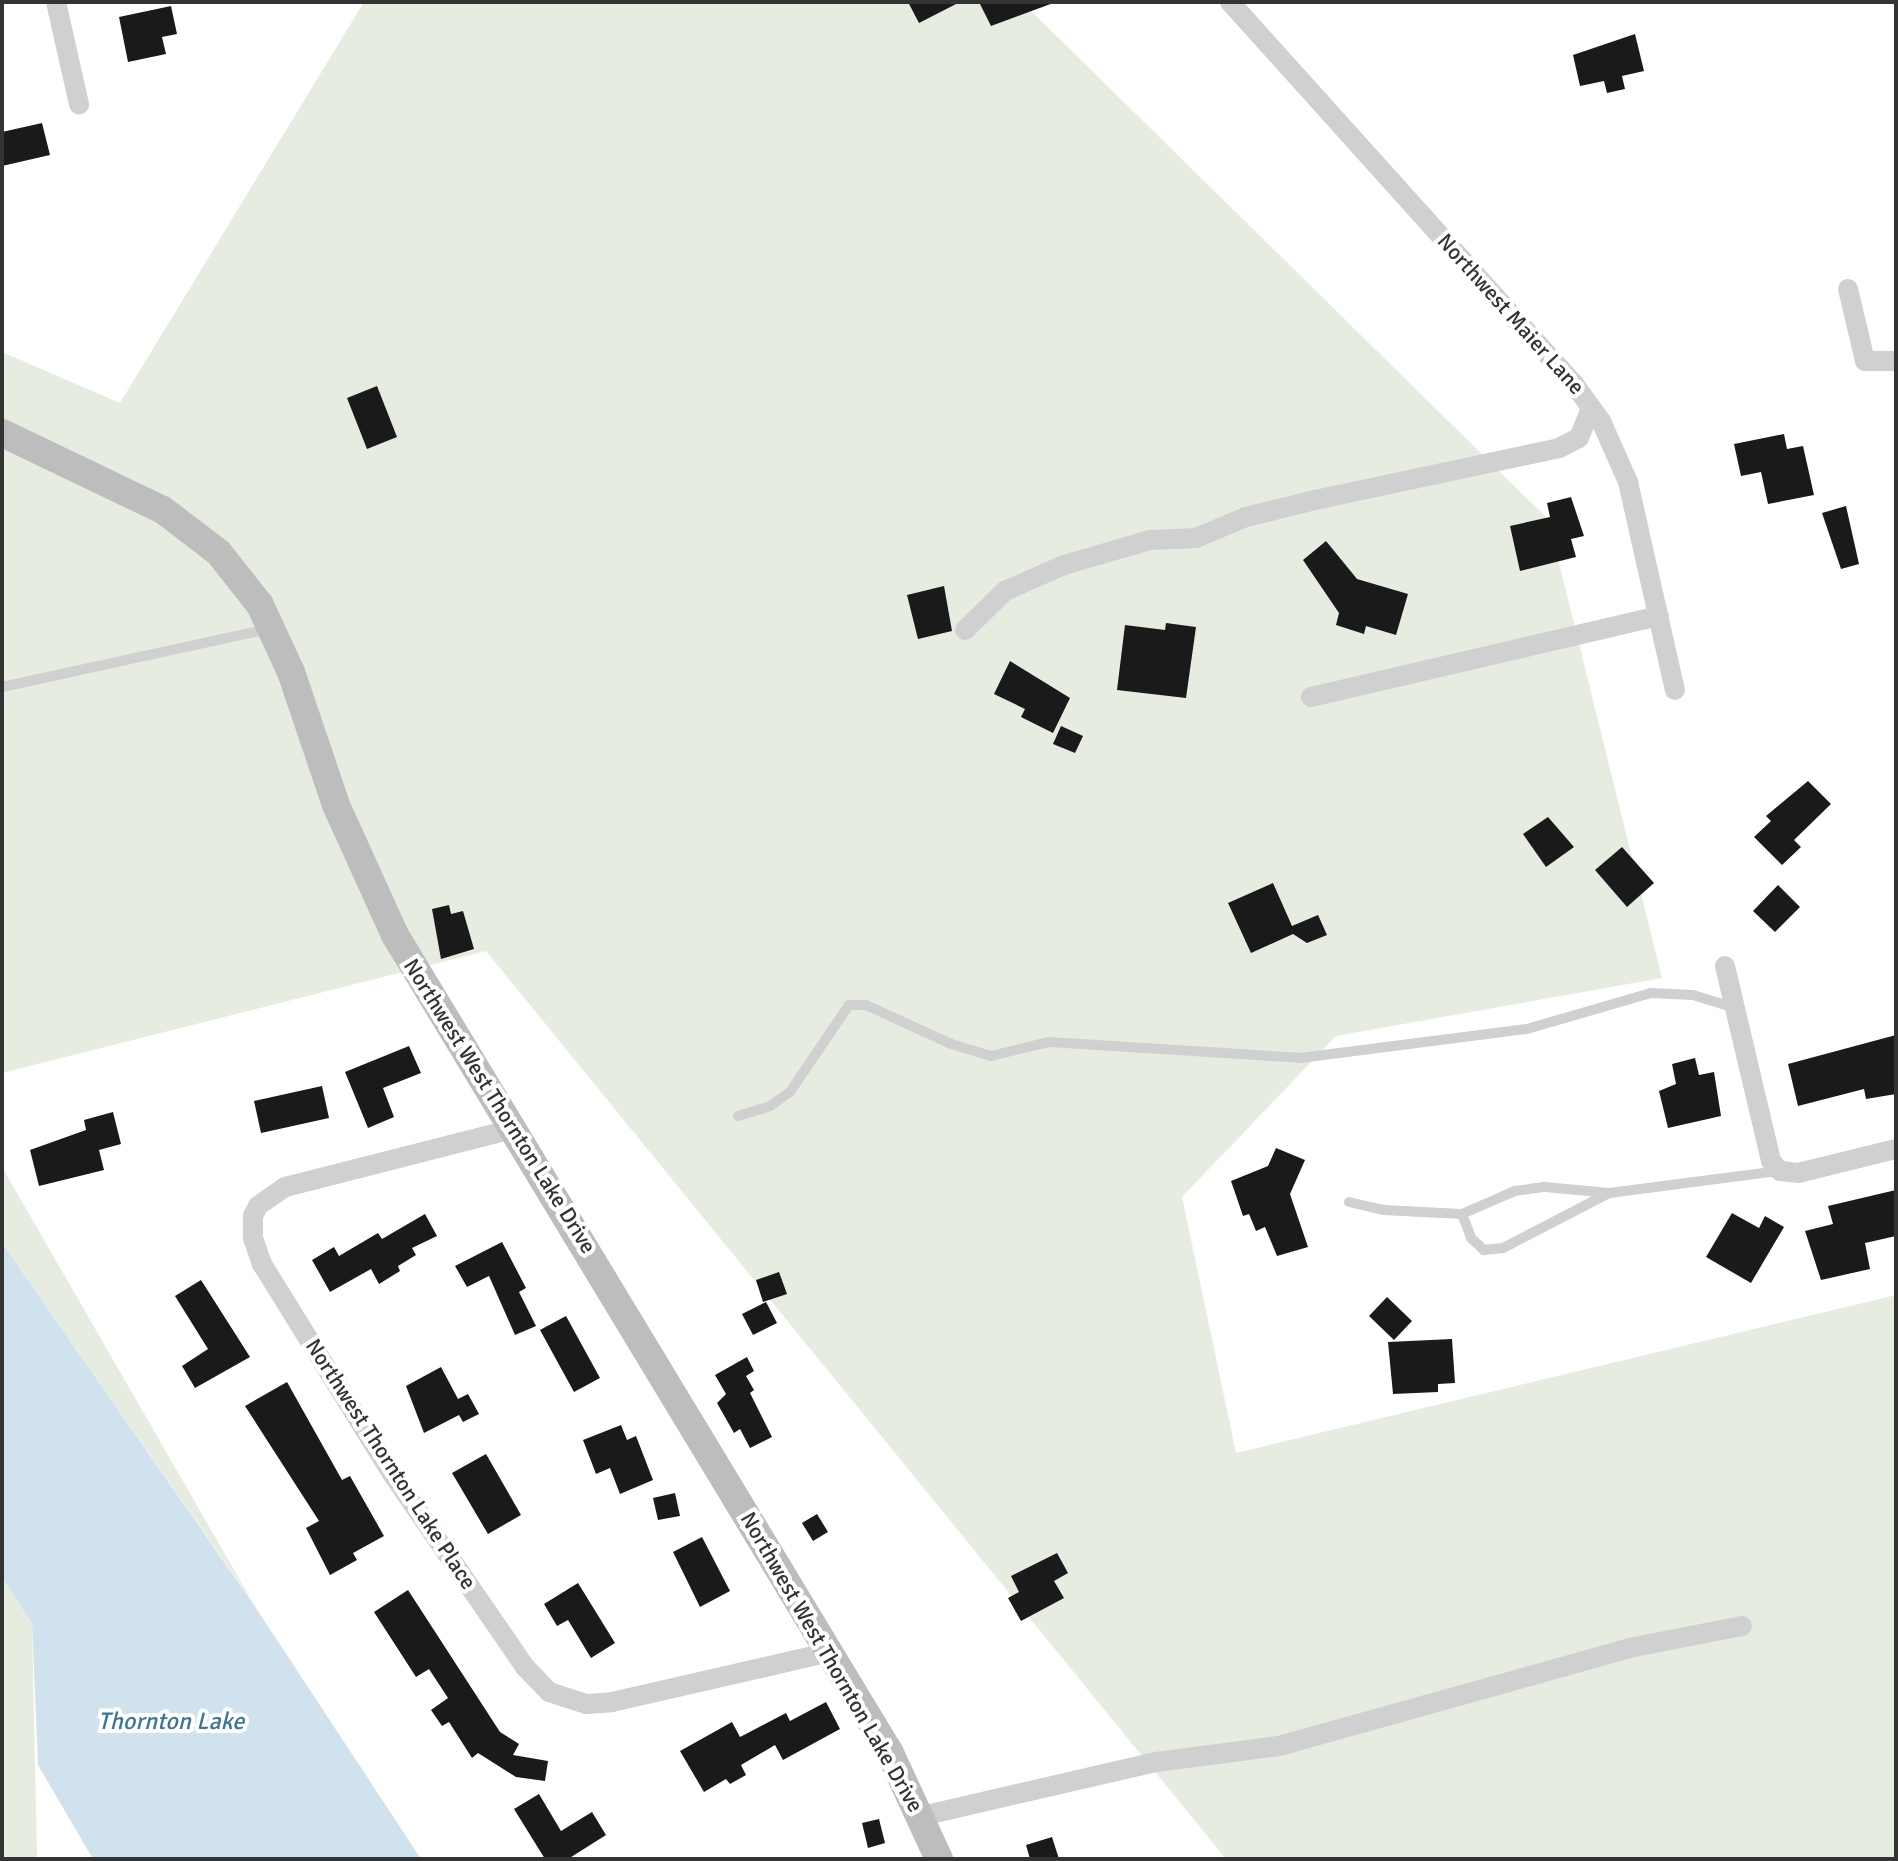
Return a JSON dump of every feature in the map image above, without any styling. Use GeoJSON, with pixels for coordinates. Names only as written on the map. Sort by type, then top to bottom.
{"type":"FeatureCollection","features":[{"type":"Feature","properties":{"kind":"street"},"geometry":{"type":"LineString","coordinates":[[56,2],[79,104]]}},
{"type":"Feature","properties":{"kind":"street","name":"Northwest Maier Lane"},"geometry":{"type":"LineString","coordinates":[[1230,2],[1591,408],[1628,482],[1675,690]]}},
{"type":"Feature","properties":{"kind":"street"},"geometry":{"type":"LineString","coordinates":[[1848,289],[1865,361],[1896,361]]}},
{"type":"Feature","properties":{"kind":"street"},"geometry":{"type":"LineString","coordinates":[[965,630],[1005,591],[1064,565],[1150,540],[1196,538],[1246,517],[1315,500],[1559,448],[1579,438],[1591,408]]}},
{"type":"Feature","properties":{"kind":"street","name":"Northwest West Thornton Lake Drive"},"geometry":{"type":"LineString","coordinates":[[2,433],[175,518],[234,568],[273,627],[367,880],[513,1129],[830,1652],[922,1816],[939,1859]]}},
{"type":"Feature","properties":{"kind":"street"},"geometry":{"type":"LineString","coordinates":[[1311,697],[1659,616]]}},
{"type":"Feature","properties":{"kind":"street"},"geometry":{"type":"LineString","coordinates":[[1725,966],[1771,1161],[1780,1171],[1798,1173],[1896,1149]]}},
{"type":"Feature","properties":{"kind":"street","name":"Northwest Thornton Lake Place"},"geometry":{"type":"LineString","coordinates":[[513,1129],[285,1187],[266,1198],[253,1216],[253,1238],[262,1264],[391,1472],[525,1667],[549,1692],[586,1704],[612,1702],[830,1652]]}},
{"type":"Feature","properties":{"kind":"street"},"geometry":{"type":"LineString","coordinates":[[922,1816],[1156,1762],[1279,1746],[1629,1648],[1742,1626]]}},
{"type":"Feature","properties":{"kind":"lane"},"geometry":{"type":"LineString","coordinates":[[2,687],[273,627]]}},
{"type":"Feature","properties":{"kind":"lane"},"geometry":{"type":"LineString","coordinates":[[738,1116],[770,1106],[790,1092],[849,1005],[866,1005],[951,1044],[991,1056],[1049,1042],[1300,1058],[1542,1027],[1651,993],[1693,995],[1735,1008]]}},
{"type":"Feature","properties":{"kind":"lane"},"geometry":{"type":"LineString","coordinates":[[1349,1202],[1383,1210],[1462,1214],[1515,1191],[1545,1187],[1609,1193],[1780,1171]]}},
{"type":"Feature","properties":{"kind":"lane"},"geometry":{"type":"LineString","coordinates":[[1462,1214],[1471,1238],[1484,1250],[1503,1248],[1609,1193]]}},
{"type":"Feature","properties":{"kind":"shaded area"},"geometry":{"type":"Polygon","coordinates":[[[364,2],[1022,2],[1548,519],[1662,978],[1336,1036],[1182,1197],[1236,1453],[1896,1295],[1896,1859],[1226,1859],[486,951],[2,1073],[2,352],[120,403],[364,2]]]}},
{"type":"Feature","properties":{"kind":"shaded area"},"geometry":{"type":"Polygon","coordinates":[[[2,1167],[252,1601],[2,1243],[2,1167]]]}},
{"type":"Feature","properties":{"kind":"shaded area"},"geometry":{"type":"Polygon","coordinates":[[[2,1577],[32,1624],[37,1859],[2,1859],[2,1577]]]}},
{"type":"Feature","properties":{"kind":"water","name":"Thornton Lake"},"geometry":{"type":"Polygon","coordinates":[[[2,1243],[252,1602],[421,1859],[93,1859],[38,1765],[32,1624],[2,1577],[2,1243]]]}},
{"type":"Feature","properties":{"kind":"building"},"geometry":{"type":"Polygon","coordinates":[[[908,2],[960,2],[919,23],[908,2]]]}},
{"type":"Feature","properties":{"kind":"building"},"geometry":{"type":"Polygon","coordinates":[[[979,2],[1056,2],[991,26],[979,2]]]}},
{"type":"Feature","properties":{"kind":"building"},"geometry":{"type":"Polygon","coordinates":[[[171,6],[177,34],[162,37],[166,54],[128,62],[119,17],[171,6]]]}},
{"type":"Feature","properties":{"kind":"building"},"geometry":{"type":"Polygon","coordinates":[[[1635,34],[1644,71],[1622,76],[1625,89],[1607,93],[1604,81],[1580,86],[1573,55],[1635,34]]]}},
{"type":"Feature","properties":{"kind":"building"},"geometry":{"type":"Polygon","coordinates":[[[42,123],[50,155],[2,166],[2,132],[42,123]]]}},
{"type":"Feature","properties":{"kind":"building"},"geometry":{"type":"Polygon","coordinates":[[[377,386],[397,437],[367,449],[347,398],[377,386]]]}},
{"type":"Feature","properties":{"kind":"building"},"geometry":{"type":"Polygon","coordinates":[[[1784,434],[1787,449],[1803,446],[1814,495],[1768,504],[1761,472],[1741,476],[1734,444],[1784,434]]]}},
{"type":"Feature","properties":{"kind":"building"},"geometry":{"type":"Polygon","coordinates":[[[1571,497],[1584,536],[1571,539],[1576,557],[1520,571],[1510,526],[1550,517],[1547,503],[1571,497]]]}},
{"type":"Feature","properties":{"kind":"building"},"geometry":{"type":"Polygon","coordinates":[[[1846,506],[1859,564],[1841,569],[1822,513],[1846,506]]]}},
{"type":"Feature","properties":{"kind":"building"},"geometry":{"type":"Polygon","coordinates":[[[1326,541],[1357,579],[1408,594],[1396,635],[1366,626],[1364,634],[1336,625],[1339,613],[1303,560],[1326,541]]]}},
{"type":"Feature","properties":{"kind":"building"},"geometry":{"type":"Polygon","coordinates":[[[944,586],[952,631],[918,639],[907,595],[944,586]]]}},
{"type":"Feature","properties":{"kind":"building"},"geometry":{"type":"Polygon","coordinates":[[[1166,623],[1196,627],[1186,698],[1117,690],[1125,625],[1165,630],[1166,623]]]}},
{"type":"Feature","properties":{"kind":"building"},"geometry":{"type":"Polygon","coordinates":[[[1010,661],[1070,698],[1053,733],[1021,717],[1025,709],[994,694],[1010,661]]]}},
{"type":"Feature","properties":{"kind":"building"},"geometry":{"type":"Polygon","coordinates":[[[1061,726],[1083,736],[1075,753],[1053,744],[1061,726]]]}},
{"type":"Feature","properties":{"kind":"building"},"geometry":{"type":"Polygon","coordinates":[[[1808,781],[1831,804],[1794,840],[1801,847],[1782,865],[1754,837],[1771,821],[1766,816],[1808,781]]]}},
{"type":"Feature","properties":{"kind":"building"},"geometry":{"type":"Polygon","coordinates":[[[1548,817],[1574,847],[1546,867],[1523,834],[1548,817]]]}},
{"type":"Feature","properties":{"kind":"building"},"geometry":{"type":"Polygon","coordinates":[[[1622,847],[1654,883],[1627,907],[1595,870],[1622,847]]]}},
{"type":"Feature","properties":{"kind":"building"},"geometry":{"type":"Polygon","coordinates":[[[1273,883],[1292,926],[1318,915],[1327,935],[1307,943],[1293,934],[1251,953],[1228,903],[1273,883]]]}},
{"type":"Feature","properties":{"kind":"building"},"geometry":{"type":"Polygon","coordinates":[[[1778,885],[1800,907],[1775,932],[1753,911],[1778,885]]]}},
{"type":"Feature","properties":{"kind":"building"},"geometry":{"type":"Polygon","coordinates":[[[449,905],[451,914],[463,911],[474,949],[441,959],[432,909],[449,905]]]}},
{"type":"Feature","properties":{"kind":"building"},"geometry":{"type":"Polygon","coordinates":[[[1896,1035],[1896,1094],[1866,1099],[1864,1089],[1798,1106],[1788,1064],[1896,1035]]]}},
{"type":"Feature","properties":{"kind":"building"},"geometry":{"type":"Polygon","coordinates":[[[409,1046],[421,1073],[383,1088],[394,1117],[368,1128],[345,1072],[409,1046]]]}},
{"type":"Feature","properties":{"kind":"building"},"geometry":{"type":"Polygon","coordinates":[[[1695,1058],[1699,1075],[1714,1072],[1721,1116],[1668,1128],[1659,1091],[1676,1084],[1672,1064],[1695,1058]]]}},
{"type":"Feature","properties":{"kind":"building"},"geometry":{"type":"Polygon","coordinates":[[[322,1086],[329,1118],[261,1133],[254,1101],[322,1086]]]}},
{"type":"Feature","properties":{"kind":"building"},"geometry":{"type":"Polygon","coordinates":[[[113,1112],[121,1144],[99,1150],[104,1170],[39,1186],[30,1150],[86,1130],[84,1120],[113,1112]]]}},
{"type":"Feature","properties":{"kind":"building"},"geometry":{"type":"Polygon","coordinates":[[[1276,1148],[1305,1160],[1290,1194],[1308,1247],[1277,1256],[1265,1227],[1256,1231],[1249,1214],[1243,1216],[1231,1181],[1268,1166],[1276,1148]]]}},
{"type":"Feature","properties":{"kind":"building"},"geometry":{"type":"Polygon","coordinates":[[[1896,1190],[1896,1236],[1865,1243],[1870,1269],[1821,1280],[1805,1231],[1833,1224],[1828,1206],[1896,1190]]]}},
{"type":"Feature","properties":{"kind":"building"},"geometry":{"type":"Polygon","coordinates":[[[1732,1213],[1759,1228],[1765,1216],[1784,1227],[1751,1283],[1706,1257],[1732,1213]]]}},
{"type":"Feature","properties":{"kind":"building"},"geometry":{"type":"Polygon","coordinates":[[[425,1214],[437,1236],[412,1248],[416,1255],[398,1266],[400,1271],[379,1284],[371,1269],[330,1292],[312,1260],[334,1247],[339,1256],[378,1233],[382,1239],[425,1214]]]}},
{"type":"Feature","properties":{"kind":"building"},"geometry":{"type":"Polygon","coordinates":[[[502,1242],[526,1288],[519,1292],[536,1326],[515,1335],[489,1276],[467,1287],[455,1266],[502,1242]]]}},
{"type":"Feature","properties":{"kind":"building"},"geometry":{"type":"Polygon","coordinates":[[[779,1272],[787,1294],[763,1302],[756,1280],[779,1272]]]}},
{"type":"Feature","properties":{"kind":"building"},"geometry":{"type":"Polygon","coordinates":[[[201,1280],[250,1357],[195,1388],[182,1366],[208,1349],[175,1296],[201,1280]]]}},
{"type":"Feature","properties":{"kind":"building"},"geometry":{"type":"Polygon","coordinates":[[[1387,1297],[1412,1321],[1394,1340],[1369,1316],[1387,1297]]]}},
{"type":"Feature","properties":{"kind":"building"},"geometry":{"type":"Polygon","coordinates":[[[766,1302],[777,1323],[753,1335],[742,1314],[766,1302]]]}},
{"type":"Feature","properties":{"kind":"building"},"geometry":{"type":"Polygon","coordinates":[[[566,1316],[600,1378],[574,1392],[540,1330],[566,1316]]]}},
{"type":"Feature","properties":{"kind":"building"},"geometry":{"type":"Polygon","coordinates":[[[1452,1339],[1455,1383],[1438,1384],[1438,1392],[1393,1394],[1388,1342],[1452,1339]]]}},
{"type":"Feature","properties":{"kind":"building"},"geometry":{"type":"Polygon","coordinates":[[[747,1357],[754,1371],[746,1376],[754,1390],[750,1393],[772,1437],[750,1448],[740,1429],[734,1433],[717,1403],[726,1394],[715,1375],[747,1357]]]}},
{"type":"Feature","properties":{"kind":"building"},"geometry":{"type":"Polygon","coordinates":[[[441,1367],[458,1399],[468,1394],[479,1414],[463,1422],[459,1415],[424,1433],[406,1386],[441,1367]]]}},
{"type":"Feature","properties":{"kind":"building"},"geometry":{"type":"Polygon","coordinates":[[[287,1382],[342,1480],[350,1476],[384,1536],[353,1553],[357,1560],[330,1575],[306,1528],[319,1521],[245,1406],[287,1382]]]}},
{"type":"Feature","properties":{"kind":"building"},"geometry":{"type":"Polygon","coordinates":[[[621,1425],[627,1440],[636,1436],[653,1480],[620,1494],[610,1468],[596,1474],[583,1440],[621,1425]]]}},
{"type":"Feature","properties":{"kind":"building"},"geometry":{"type":"Polygon","coordinates":[[[486,1454],[521,1515],[488,1534],[452,1473],[486,1454]]]}},
{"type":"Feature","properties":{"kind":"building"},"geometry":{"type":"Polygon","coordinates":[[[675,1493],[680,1516],[658,1520],[653,1498],[675,1493]]]}},
{"type":"Feature","properties":{"kind":"building"},"geometry":{"type":"Polygon","coordinates":[[[817,1514],[828,1532],[813,1541],[802,1523],[817,1514]]]}},
{"type":"Feature","properties":{"kind":"building"},"geometry":{"type":"Polygon","coordinates":[[[702,1537],[730,1591],[700,1607],[673,1552],[702,1537]]]}},
{"type":"Feature","properties":{"kind":"building"},"geometry":{"type":"Polygon","coordinates":[[[1057,1553],[1068,1573],[1054,1581],[1064,1598],[1021,1621],[1008,1598],[1019,1592],[1011,1576],[1057,1553]]]}},
{"type":"Feature","properties":{"kind":"building"},"geometry":{"type":"Polygon","coordinates":[[[578,1583],[615,1643],[591,1658],[568,1620],[557,1626],[544,1604],[578,1583]]]}},
{"type":"Feature","properties":{"kind":"building"},"geometry":{"type":"Polygon","coordinates":[[[408,1590],[500,1732],[519,1744],[513,1755],[548,1761],[545,1781],[516,1777],[478,1753],[472,1758],[449,1722],[442,1726],[431,1710],[448,1698],[429,1669],[416,1677],[374,1612],[408,1590]]]}},
{"type":"Feature","properties":{"kind":"building"},"geometry":{"type":"Polygon","coordinates":[[[826,1702],[840,1729],[783,1760],[775,1745],[741,1765],[746,1775],[730,1784],[726,1779],[704,1792],[680,1751],[732,1722],[740,1737],[786,1713],[790,1721],[826,1702]]]}},
{"type":"Feature","properties":{"kind":"building"},"geometry":{"type":"Polygon","coordinates":[[[539,1794],[561,1831],[592,1812],[606,1835],[568,1859],[545,1859],[514,1809],[539,1794]]]}},
{"type":"Feature","properties":{"kind":"building"},"geometry":{"type":"Polygon","coordinates":[[[879,1819],[885,1843],[868,1848],[862,1823],[879,1819]]]}},
{"type":"Feature","properties":{"kind":"building"},"geometry":{"type":"Polygon","coordinates":[[[1052,1837],[1059,1859],[1030,1859],[1026,1845],[1052,1837]]]}}]}
